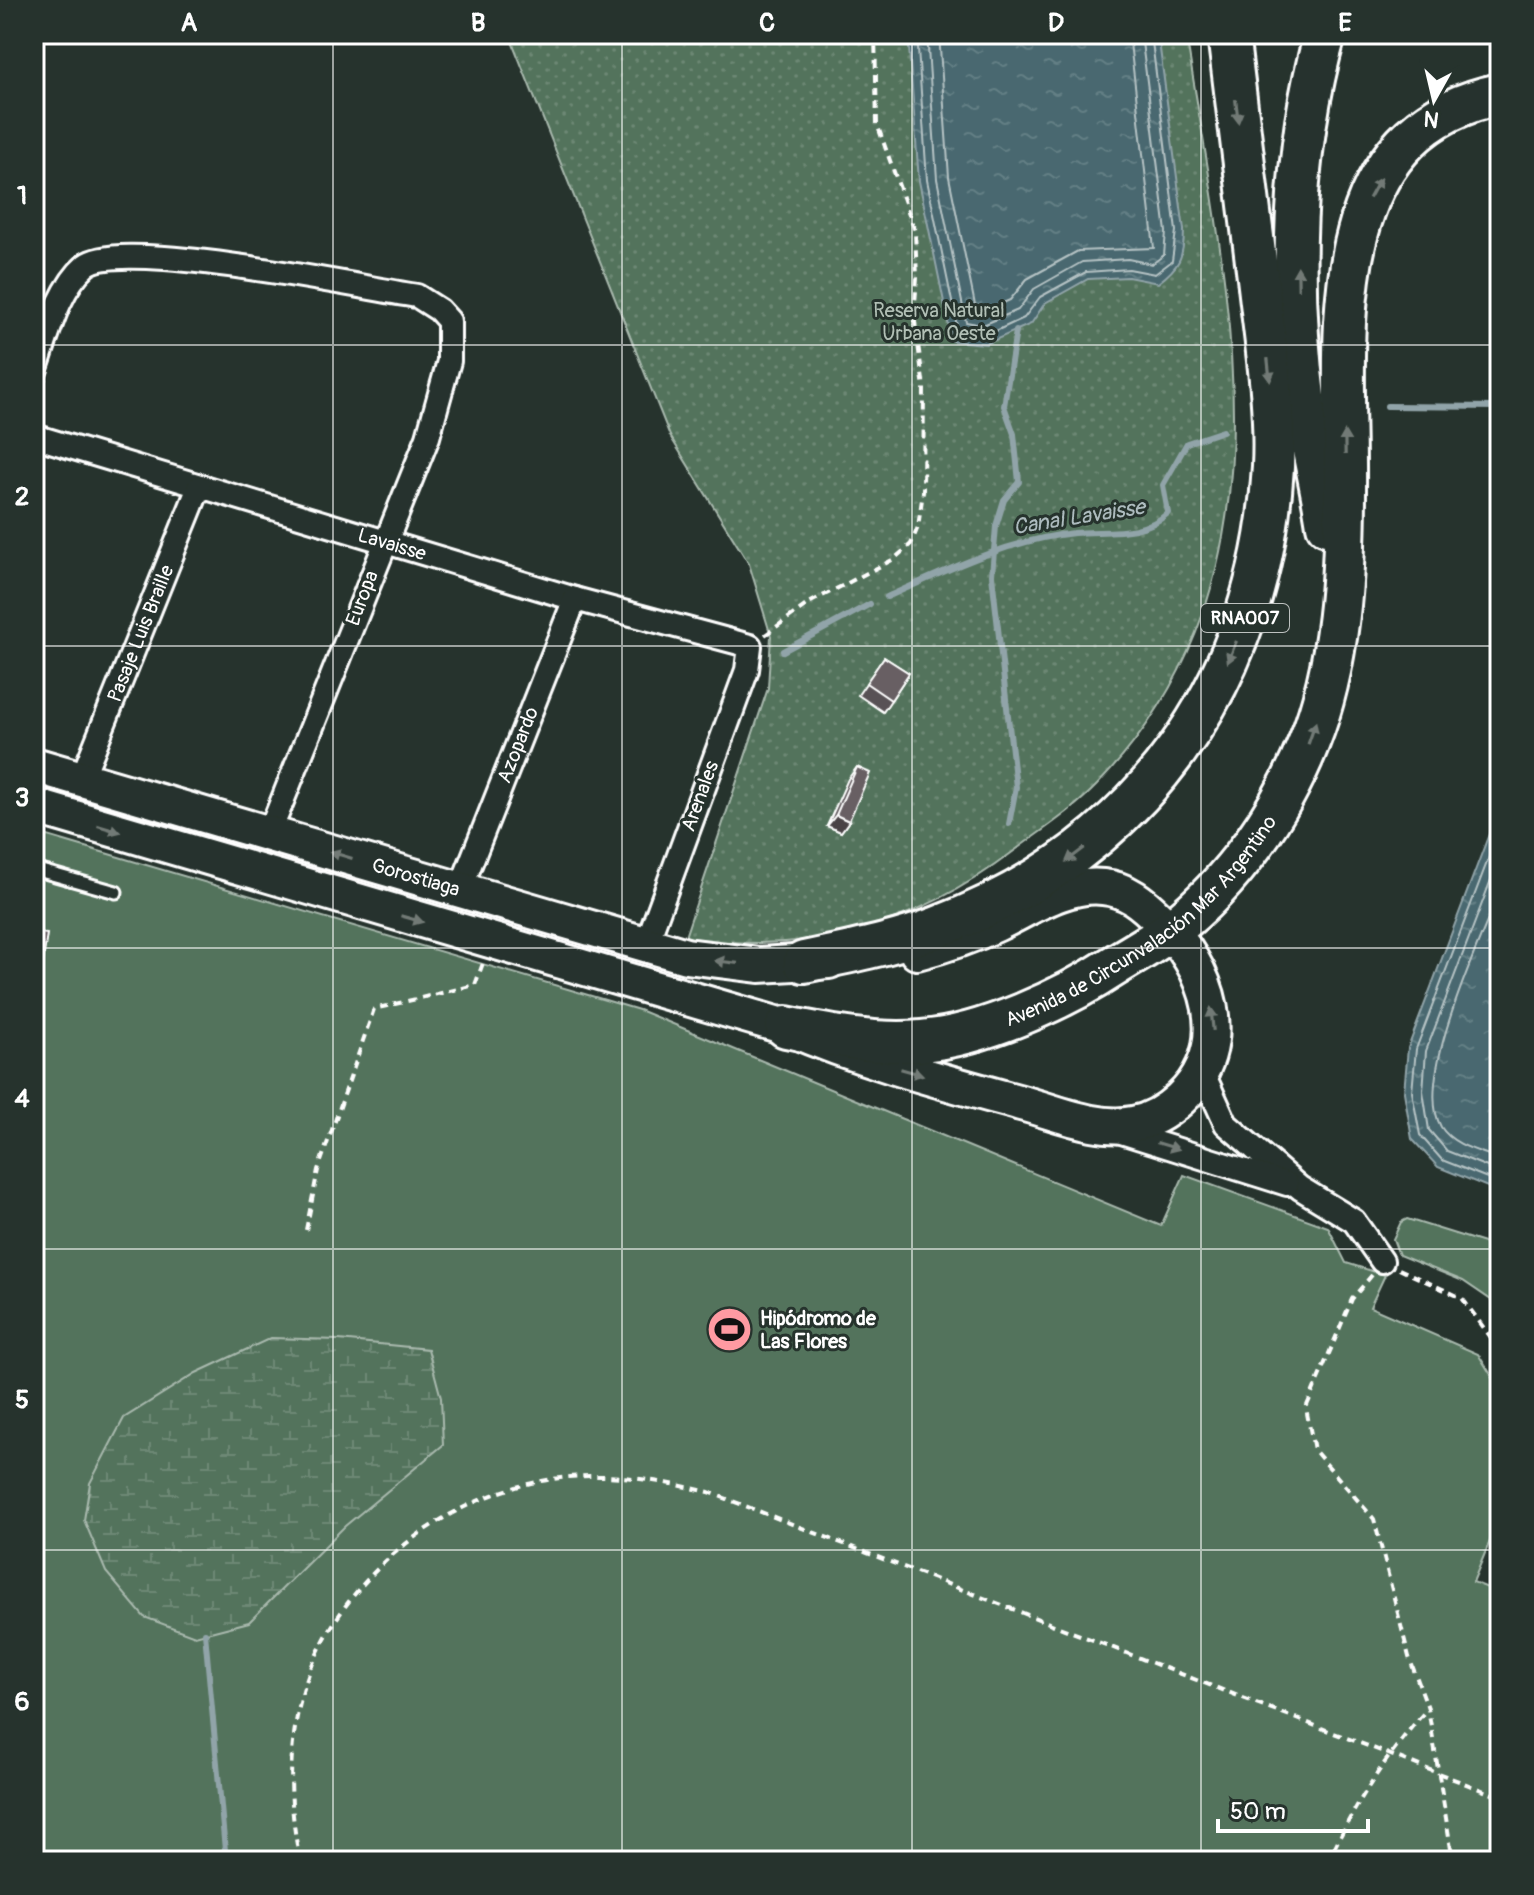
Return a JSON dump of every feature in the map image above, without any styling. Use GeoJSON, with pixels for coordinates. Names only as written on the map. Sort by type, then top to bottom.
{"type":"FeatureCollection","features":[{"type":"Feature","properties":{"kind":"highway","name":"RNA007"},"geometry":{"type":"LineString","coordinates":[[804,962],[870,948],[937,928],[1000,900],[1071,858],[1148,785],[1185,740],[1221,682],[1243,625],[1258,571],[1273,465],[1266,345],[1228,34]]}},
{"type":"Feature","properties":{"kind":"highway"},"geometry":{"type":"LineString","coordinates":[[1325,34],[1300,184],[1298,321],[1305,405],[1338,605]]}},
{"type":"Feature","properties":{"kind":"highway"},"geometry":{"type":"LineString","coordinates":[[1338,605],[1345,490],[1347,291],[1350,252],[1360,216],[1400,149],[1420,130],[1448,113],[1500,94]]}},
{"type":"Feature","properties":{"kind":"highway","name":"Avenida de Circunvalación Mar Argentino"},"geometry":{"type":"LineString","coordinates":[[786,1027],[870,1042],[925,1041],[952,1036],[1054,999],[1102,974],[1171,930],[1205,901],[1231,872],[1295,773],[1318,716],[1333,647],[1338,605]]}},
{"type":"Feature","properties":{"kind":"main road","name":"Gorostiaga"},"geometry":{"type":"LineString","coordinates":[[34,765],[646,945],[734,964],[891,958],[931,949],[1085,886],[1126,892],[1171,930],[1193,961],[1213,1014],[1210,1053],[1189,1090],[1156,1117],[1134,1124],[1094,1123],[870,1061],[786,1027],[34,806]]}},
{"type":"Feature","properties":{"kind":"main road"},"geometry":{"type":"LineString","coordinates":[[208,858],[220,819]]}},
{"type":"Feature","properties":{"kind":"street","name":"Europa"},"geometry":{"type":"LineString","coordinates":[[34,374],[66,289],[87,264],[103,257],[294,275],[417,296],[439,310],[449,321],[449,361],[428,437],[269,834]]}},
{"type":"Feature","properties":{"kind":"street","name":"Lavaisse"},"geometry":{"type":"LineString","coordinates":[[34,436],[575,599],[750,646]]}},
{"type":"Feature","properties":{"kind":"street","name":"Pasaje Luis Braille"},"geometry":{"type":"LineString","coordinates":[[82,778],[199,487]]}},
{"type":"Feature","properties":{"kind":"street","name":"Azopardo"},"geometry":{"type":"LineString","coordinates":[[460,890],[575,599]]}},
{"type":"Feature","properties":{"kind":"street","name":"Arenales"},"geometry":{"type":"LineString","coordinates":[[646,945],[747,670],[750,646]]}},
{"type":"Feature","properties":{"kind":"street"},"geometry":{"type":"LineString","coordinates":[[1202,1071],[1226,1124],[1300,1188],[1354,1221],[1382,1261]]}},
{"type":"Feature","properties":{"kind":"street"},"geometry":{"type":"LineString","coordinates":[[1094,1123],[1300,1188]]}},
{"type":"Feature","properties":{"kind":"lane"},"geometry":{"type":"LineString","coordinates":[[34,869],[116,892]]}},
{"type":"Feature","properties":{"kind":"path"},"geometry":{"type":"LineString","coordinates":[[750,646],[809,603],[894,559],[911,544],[918,527],[923,492],[924,401],[914,315],[917,278],[915,231],[877,124],[875,34]]}},
{"type":"Feature","properties":{"kind":"path"},"geometry":{"type":"LineString","coordinates":[[306,1230],[318,1170],[374,1009],[475,985],[492,942]]}},
{"type":"Feature","properties":{"kind":"path"},"geometry":{"type":"LineString","coordinates":[[1453,1861],[1428,1708],[1409,1657],[1374,1519],[1314,1450],[1306,1408],[1352,1299],[1382,1261],[1462,1298],[1500,1350]]}},
{"type":"Feature","properties":{"kind":"path"},"geometry":{"type":"LineString","coordinates":[[300,1861],[291,1807],[295,1725],[302,1695],[335,1625],[390,1556],[422,1530],[468,1504],[552,1479],[622,1477],[709,1492],[1500,1797]]}},
{"type":"Feature","properties":{"kind":"path"},"geometry":{"type":"LineString","coordinates":[[1328,1861],[1354,1806],[1387,1754],[1428,1708]]}},
{"type":"Feature","properties":{"kind":"green space","name":"Reserva Natural Urbana Oeste"},"geometry":{"type":"Polygon","coordinates":[[[509,34],[1186,34],[1218,231],[1229,330],[1233,427],[1225,523],[1203,615],[1161,702],[1097,785],[1067,812],[1014,851],[938,899],[899,917],[817,939],[774,943],[685,937],[768,688],[771,636],[749,564],[670,436],[509,34]]]}},
{"type":"Feature","properties":{"kind":"green space","name":"Hipódromo de Las Flores"},"geometry":{"type":"Polygon","coordinates":[[[34,832],[639,1010],[1161,1226],[1184,1175],[1328,1227],[1346,1263],[1385,1275],[1370,1307],[1478,1354],[1500,1389],[1500,1517],[1473,1582],[1500,1593],[1500,1861],[34,1861],[34,832]]]}},
{"type":"Feature","properties":{"kind":"green space"},"geometry":{"type":"Polygon","coordinates":[[[1407,1219],[1500,1248],[1500,1306],[1463,1281],[1399,1255],[1393,1239],[1401,1222],[1407,1219]]]}},
{"type":"Feature","properties":{"kind":"green space"},"geometry":{"type":"Polygon","coordinates":[[[271,1338],[339,1340],[428,1349],[441,1398],[443,1445],[345,1526],[249,1622],[195,1636],[144,1617],[106,1572],[84,1520],[90,1483],[124,1418],[196,1373],[271,1338]]]}},
{"type":"Feature","properties":{"kind":"water"},"geometry":{"type":"Polygon","coordinates":[[[908,34],[1158,34],[1184,230],[1181,255],[1171,272],[1158,283],[1128,277],[1088,279],[1045,303],[1031,324],[986,344],[952,341],[919,181],[908,34]]]}},
{"type":"Feature","properties":{"kind":"water"},"geometry":{"type":"Polygon","coordinates":[[[1500,805],[1500,1192],[1438,1167],[1412,1139],[1404,1092],[1408,1048],[1500,805]]]}},
{"type":"Feature","properties":{"kind":"building"},"geometry":{"type":"Polygon","coordinates":[[[884,657],[909,673],[891,700],[866,683],[884,657]]]}},
{"type":"Feature","properties":{"kind":"building"},"geometry":{"type":"Polygon","coordinates":[[[857,767],[870,773],[849,821],[836,815],[857,767]]]}},
{"type":"Feature","properties":{"kind":"building"},"geometry":{"type":"Polygon","coordinates":[[[34,932],[47,934],[34,1023],[34,932]]]}},
{"type":"Feature","properties":{"kind":"waterway"},"geometry":{"type":"LineString","coordinates":[[1009,824],[1016,787],[992,575],[996,526],[1004,500],[1019,482],[1014,434],[1004,406],[1016,331]]}},
{"type":"Feature","properties":{"kind":"waterway","name":"Canal Lavaisse"},"geometry":{"type":"LineString","coordinates":[[1387,406],[1500,407]]}},
{"type":"Feature","properties":{"kind":"waterway","name":"Canal Lavaisse"},"geometry":{"type":"LineString","coordinates":[[887,597],[978,558],[1025,542],[1074,533],[1136,529],[1158,521],[1168,513],[1163,485],[1187,443],[1223,431]]}},
{"type":"Feature","properties":{"kind":"waterway","name":"Canal Lavaisse"},"geometry":{"type":"LineString","coordinates":[[783,651],[870,604]]}},
{"type":"Feature","properties":{"kind":"waterway"},"geometry":{"type":"LineString","coordinates":[[205,1633],[226,1861]]}},
{"type":"Feature","properties":{"kind":"place","name":"Hipódromo de Las Flores"},"geometry":{"type":"Point","coordinates":[729,1330]}}]}
